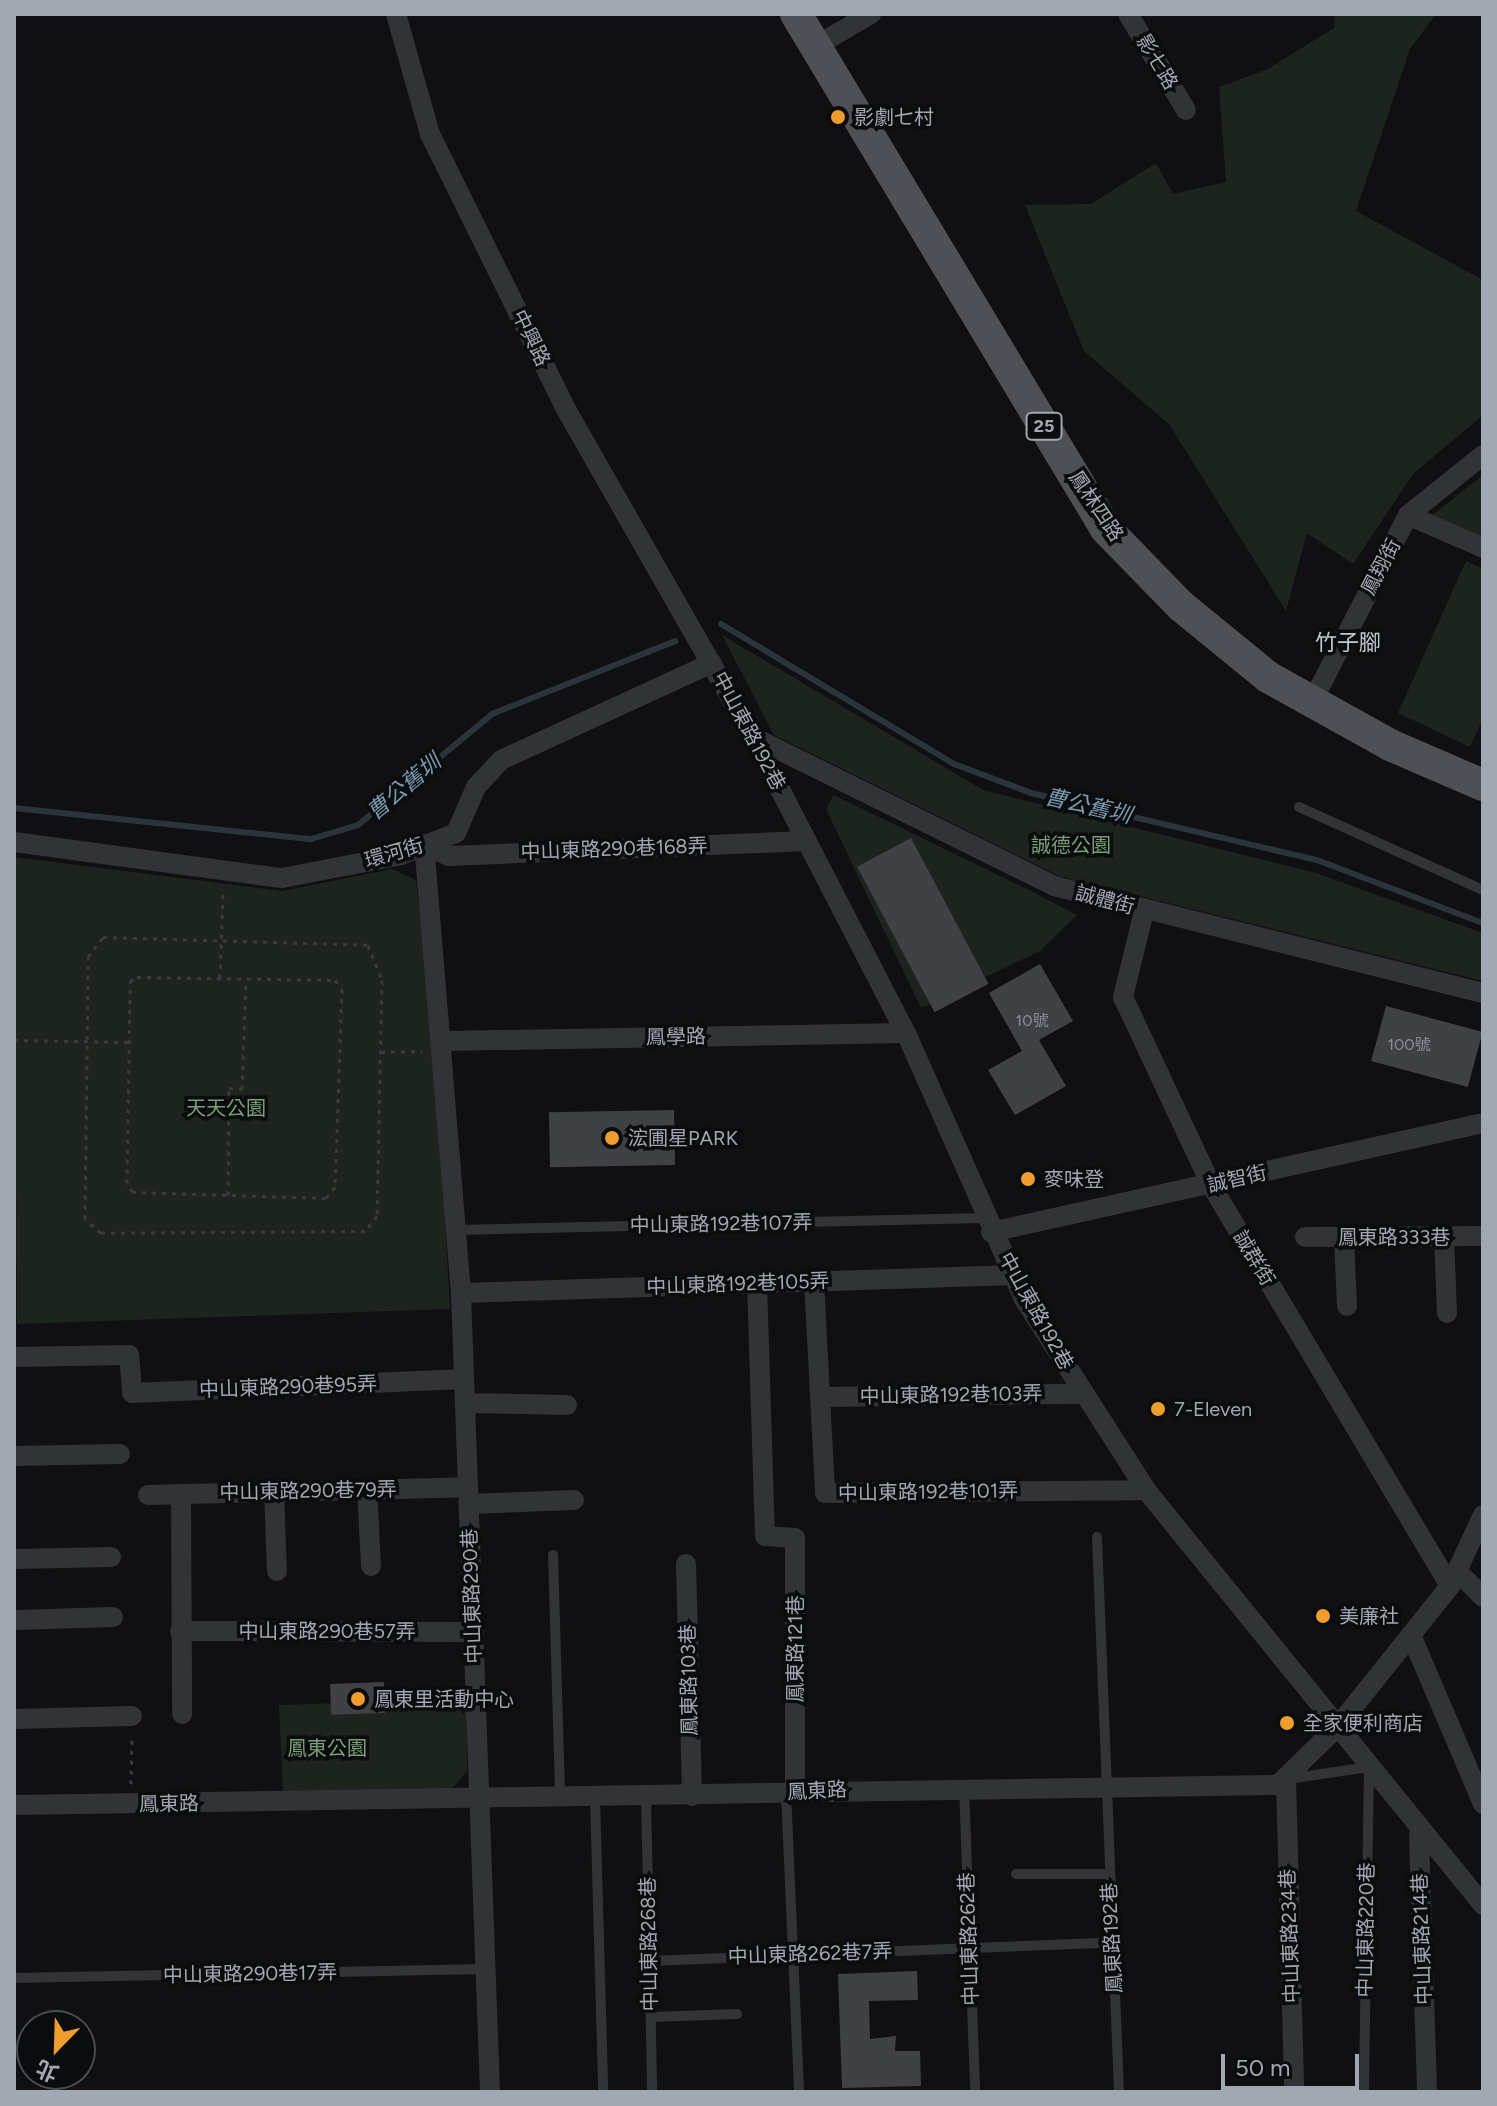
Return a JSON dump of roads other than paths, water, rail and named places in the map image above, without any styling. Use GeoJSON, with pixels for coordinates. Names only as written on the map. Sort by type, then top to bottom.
{"type":"FeatureCollection","features":[{"type":"Feature","properties":{"kind":"main road","name":"鳳林四路"},"geometry":{"type":"LineString","coordinates":[[796,14],[822,32],[1120,514],[1195,591],[1315,695],[1395,737]]}},
{"type":"Feature","properties":{"kind":"main road","name":"25"},"geometry":{"type":"LineString","coordinates":[[1395,737],[1483,763]]}},
{"type":"Feature","properties":{"kind":"main road","name":"25"},"geometry":{"type":"LineString","coordinates":[[1395,737],[1483,785]]}},
{"type":"Feature","properties":{"kind":"street","name":"中興路"},"geometry":{"type":"LineString","coordinates":[[396,14],[430,134],[567,411],[707,654]]}},
{"type":"Feature","properties":{"kind":"street"},"geometry":{"type":"LineString","coordinates":[[822,32],[871,14]]}},
{"type":"Feature","properties":{"kind":"street","name":"影七路"},"geometry":{"type":"LineString","coordinates":[[1128,14],[1186,110]]}},
{"type":"Feature","properties":{"kind":"street","name":"鳳翔街"},"geometry":{"type":"LineString","coordinates":[[1315,695],[1408,515],[1483,455]]}},
{"type":"Feature","properties":{"kind":"street"},"geometry":{"type":"LineString","coordinates":[[1408,515],[1483,548]]}},
{"type":"Feature","properties":{"kind":"street","name":"中山東路192巷"},"geometry":{"type":"LineString","coordinates":[[707,654],[906,1033],[988,1225],[1083,1394],[1146,1490],[1338,1726],[1419,1835],[1483,1905]]}},
{"type":"Feature","properties":{"kind":"street","name":"環河街"},"geometry":{"type":"LineString","coordinates":[[14,842],[282,878],[424,845],[456,833],[476,787],[501,760],[707,654]]}},
{"type":"Feature","properties":{"kind":"street","name":"誠體街"},"geometry":{"type":"LineString","coordinates":[[753,737],[1054,886],[1144,911],[1483,993]]}},
{"type":"Feature","properties":{"kind":"street","name":"中山東路290巷168弄"},"geometry":{"type":"LineString","coordinates":[[424,845],[449,856],[807,841]]}},
{"type":"Feature","properties":{"kind":"street","name":"中山東路290巷"},"geometry":{"type":"LineString","coordinates":[[424,845],[445,1046],[461,1293],[490,2092]]}},
{"type":"Feature","properties":{"kind":"street","name":"誠群街"},"geometry":{"type":"LineString","coordinates":[[1144,911],[1123,997],[1211,1185],[1454,1579],[1483,1597]]}},
{"type":"Feature","properties":{"kind":"street","name":"鳳學路"},"geometry":{"type":"LineString","coordinates":[[445,1046],[906,1033]]}},
{"type":"Feature","properties":{"kind":"street","name":"誠智街"},"geometry":{"type":"LineString","coordinates":[[988,1225],[1211,1185],[1483,1123]]}},
{"type":"Feature","properties":{"kind":"street"},"geometry":{"type":"LineString","coordinates":[[1444,1236],[1447,1313]]}},
{"type":"Feature","properties":{"kind":"street","name":"鳳東路333巷"},"geometry":{"type":"LineString","coordinates":[[1305,1237],[1483,1236]]}},
{"type":"Feature","properties":{"kind":"street"},"geometry":{"type":"LineString","coordinates":[[1344,1238],[1347,1306]]}},
{"type":"Feature","properties":{"kind":"street","name":"中山東路192巷105弄"},"geometry":{"type":"LineString","coordinates":[[461,1293],[1016,1275]]}},
{"type":"Feature","properties":{"kind":"street","name":"中山東路192巷101弄"},"geometry":{"type":"LineString","coordinates":[[814,1281],[825,1493],[1146,1490]]}},
{"type":"Feature","properties":{"kind":"street","name":"鳳東路121巷"},"geometry":{"type":"LineString","coordinates":[[757,1283],[765,1536],[795,1538],[791,1791]]}},
{"type":"Feature","properties":{"kind":"street","name":"中山東路290巷95弄"},"geometry":{"type":"LineString","coordinates":[[14,1357],[129,1355],[132,1393],[464,1379]]}},
{"type":"Feature","properties":{"kind":"street","name":"中山東路192巷103弄"},"geometry":{"type":"LineString","coordinates":[[820,1397],[1083,1394]]}},
{"type":"Feature","properties":{"kind":"street"},"geometry":{"type":"LineString","coordinates":[[465,1403],[567,1405]]}},
{"type":"Feature","properties":{"kind":"street"},"geometry":{"type":"LineString","coordinates":[[14,1456],[120,1454]]}},
{"type":"Feature","properties":{"kind":"street"},"geometry":{"type":"LineString","coordinates":[[367,1489],[371,1566]]}},
{"type":"Feature","properties":{"kind":"street","name":"中山東路290巷79弄"},"geometry":{"type":"LineString","coordinates":[[148,1495],[367,1489],[574,1500]]}},
{"type":"Feature","properties":{"kind":"street"},"geometry":{"type":"LineString","coordinates":[[274,1491],[277,1571]]}},
{"type":"Feature","properties":{"kind":"street"},"geometry":{"type":"LineString","coordinates":[[181,1494],[182,1714]]}},
{"type":"Feature","properties":{"kind":"street"},"geometry":{"type":"LineString","coordinates":[[1286,1779],[1338,1726],[1454,1579],[1483,1515]]}},
{"type":"Feature","properties":{"kind":"street"},"geometry":{"type":"LineString","coordinates":[[14,1559],[111,1557]]}},
{"type":"Feature","properties":{"kind":"street","name":"鳳東路103巷"},"geometry":{"type":"LineString","coordinates":[[686,1564],[692,1796]]}},
{"type":"Feature","properties":{"kind":"street"},"geometry":{"type":"LineString","coordinates":[[14,1620],[113,1617]]}},
{"type":"Feature","properties":{"kind":"street","name":"中山東路290巷57弄"},"geometry":{"type":"LineString","coordinates":[[180,1631],[474,1632]]}},
{"type":"Feature","properties":{"kind":"street"},"geometry":{"type":"LineString","coordinates":[[1411,1635],[1483,1804]]}},
{"type":"Feature","properties":{"kind":"street"},"geometry":{"type":"LineString","coordinates":[[14,1719],[132,1716]]}},
{"type":"Feature","properties":{"kind":"street","name":"鳳東路"},"geometry":{"type":"LineString","coordinates":[[14,1805],[692,1796],[1105,1783],[1278,1785],[1286,1779]]}},
{"type":"Feature","properties":{"kind":"street","name":"中山東路234巷"},"geometry":{"type":"LineString","coordinates":[[1286,1779],[1294,2092]]}},
{"type":"Feature","properties":{"kind":"street","name":"中山東路214巷"},"geometry":{"type":"LineString","coordinates":[[1419,1835],[1427,2092]]}},
{"type":"Feature","properties":{"kind":"lane"},"geometry":{"type":"LineString","coordinates":[[1299,807],[1483,890]]}},
{"type":"Feature","properties":{"kind":"lane","name":"中山東路192巷107弄"},"geometry":{"type":"LineString","coordinates":[[457,1230],[988,1225]]}},
{"type":"Feature","properties":{"kind":"lane","name":"鳳東路192巷"},"geometry":{"type":"LineString","coordinates":[[1097,1537],[1119,2092]]}},
{"type":"Feature","properties":{"kind":"lane"},"geometry":{"type":"LineString","coordinates":[[553,1555],[560,1797]]}},
{"type":"Feature","properties":{"kind":"lane"},"geometry":{"type":"LineString","coordinates":[[1286,1779],[1369,1767]]}},
{"type":"Feature","properties":{"kind":"lane","name":"中山東路220巷"},"geometry":{"type":"LineString","coordinates":[[1364,2092],[1369,1767]]}},
{"type":"Feature","properties":{"kind":"lane","name":"中山東路262巷"},"geometry":{"type":"LineString","coordinates":[[964,1786],[975,2092]]}},
{"type":"Feature","properties":{"kind":"lane"},"geometry":{"type":"LineString","coordinates":[[791,1791],[799,2092]]}},
{"type":"Feature","properties":{"kind":"lane","name":"中山東路268巷"},"geometry":{"type":"LineString","coordinates":[[646,1796],[652,2092]]}},
{"type":"Feature","properties":{"kind":"lane"},"geometry":{"type":"LineString","coordinates":[[595,1797],[603,2092]]}},
{"type":"Feature","properties":{"kind":"lane"},"geometry":{"type":"LineString","coordinates":[[1016,1874],[1109,1874]]}},
{"type":"Feature","properties":{"kind":"lane","name":"中山東路262巷7弄"},"geometry":{"type":"LineString","coordinates":[[649,1961],[1112,1942]]}},
{"type":"Feature","properties":{"kind":"lane","name":"中山東路290巷17弄"},"geometry":{"type":"LineString","coordinates":[[14,1978],[486,1969]]}},
{"type":"Feature","properties":{"kind":"lane"},"geometry":{"type":"LineString","coordinates":[[651,2017],[737,2014]]}},
{"type":"Feature","properties":{"kind":"waterway","name":"曹公舊圳"},"geometry":{"type":"LineString","coordinates":[[721,624],[954,764],[1031,793],[1317,860],[1483,923]]}},
{"type":"Feature","properties":{"kind":"waterway","name":"曹公舊圳"},"geometry":{"type":"LineString","coordinates":[[14,808],[311,839],[358,825],[492,714],[675,641]]}},
{"type":"Feature","properties":{"kind":"place","name":"影劇七村"},"geometry":{"type":"Point","coordinates":[838,117]}},
{"type":"Feature","properties":{"kind":"place","name":"浤圃星PARK"},"geometry":{"type":"Point","coordinates":[612,1138]}},
{"type":"Feature","properties":{"kind":"place","name":"麥味登"},"geometry":{"type":"Point","coordinates":[1028,1179]}},
{"type":"Feature","properties":{"kind":"place","name":"7-Eleven"},"geometry":{"type":"Point","coordinates":[1158,1409]}},
{"type":"Feature","properties":{"kind":"place","name":"美廉社"},"geometry":{"type":"Point","coordinates":[1323,1616]}},
{"type":"Feature","properties":{"kind":"place","name":"鳳東里活動中心"},"geometry":{"type":"Point","coordinates":[358,1699]}},
{"type":"Feature","properties":{"kind":"place","name":"全家便利商店"},"geometry":{"type":"Point","coordinates":[1287,1723]}},
{"type":"Feature","properties":{"kind":"district","name":"竹子腳"},"geometry":{"type":"Point","coordinates":[1348,643]}},
{"type":"Feature","properties":{"kind":"park label","name":"誠德公園"},"geometry":{"type":"Point","coordinates":[1071,845]}},
{"type":"Feature","properties":{"kind":"park label","name":"天天公園"},"geometry":{"type":"Point","coordinates":[226,1108]}},
{"type":"Feature","properties":{"kind":"park label","name":"鳳東公園"},"geometry":{"type":"Point","coordinates":[327,1748]}}]}
